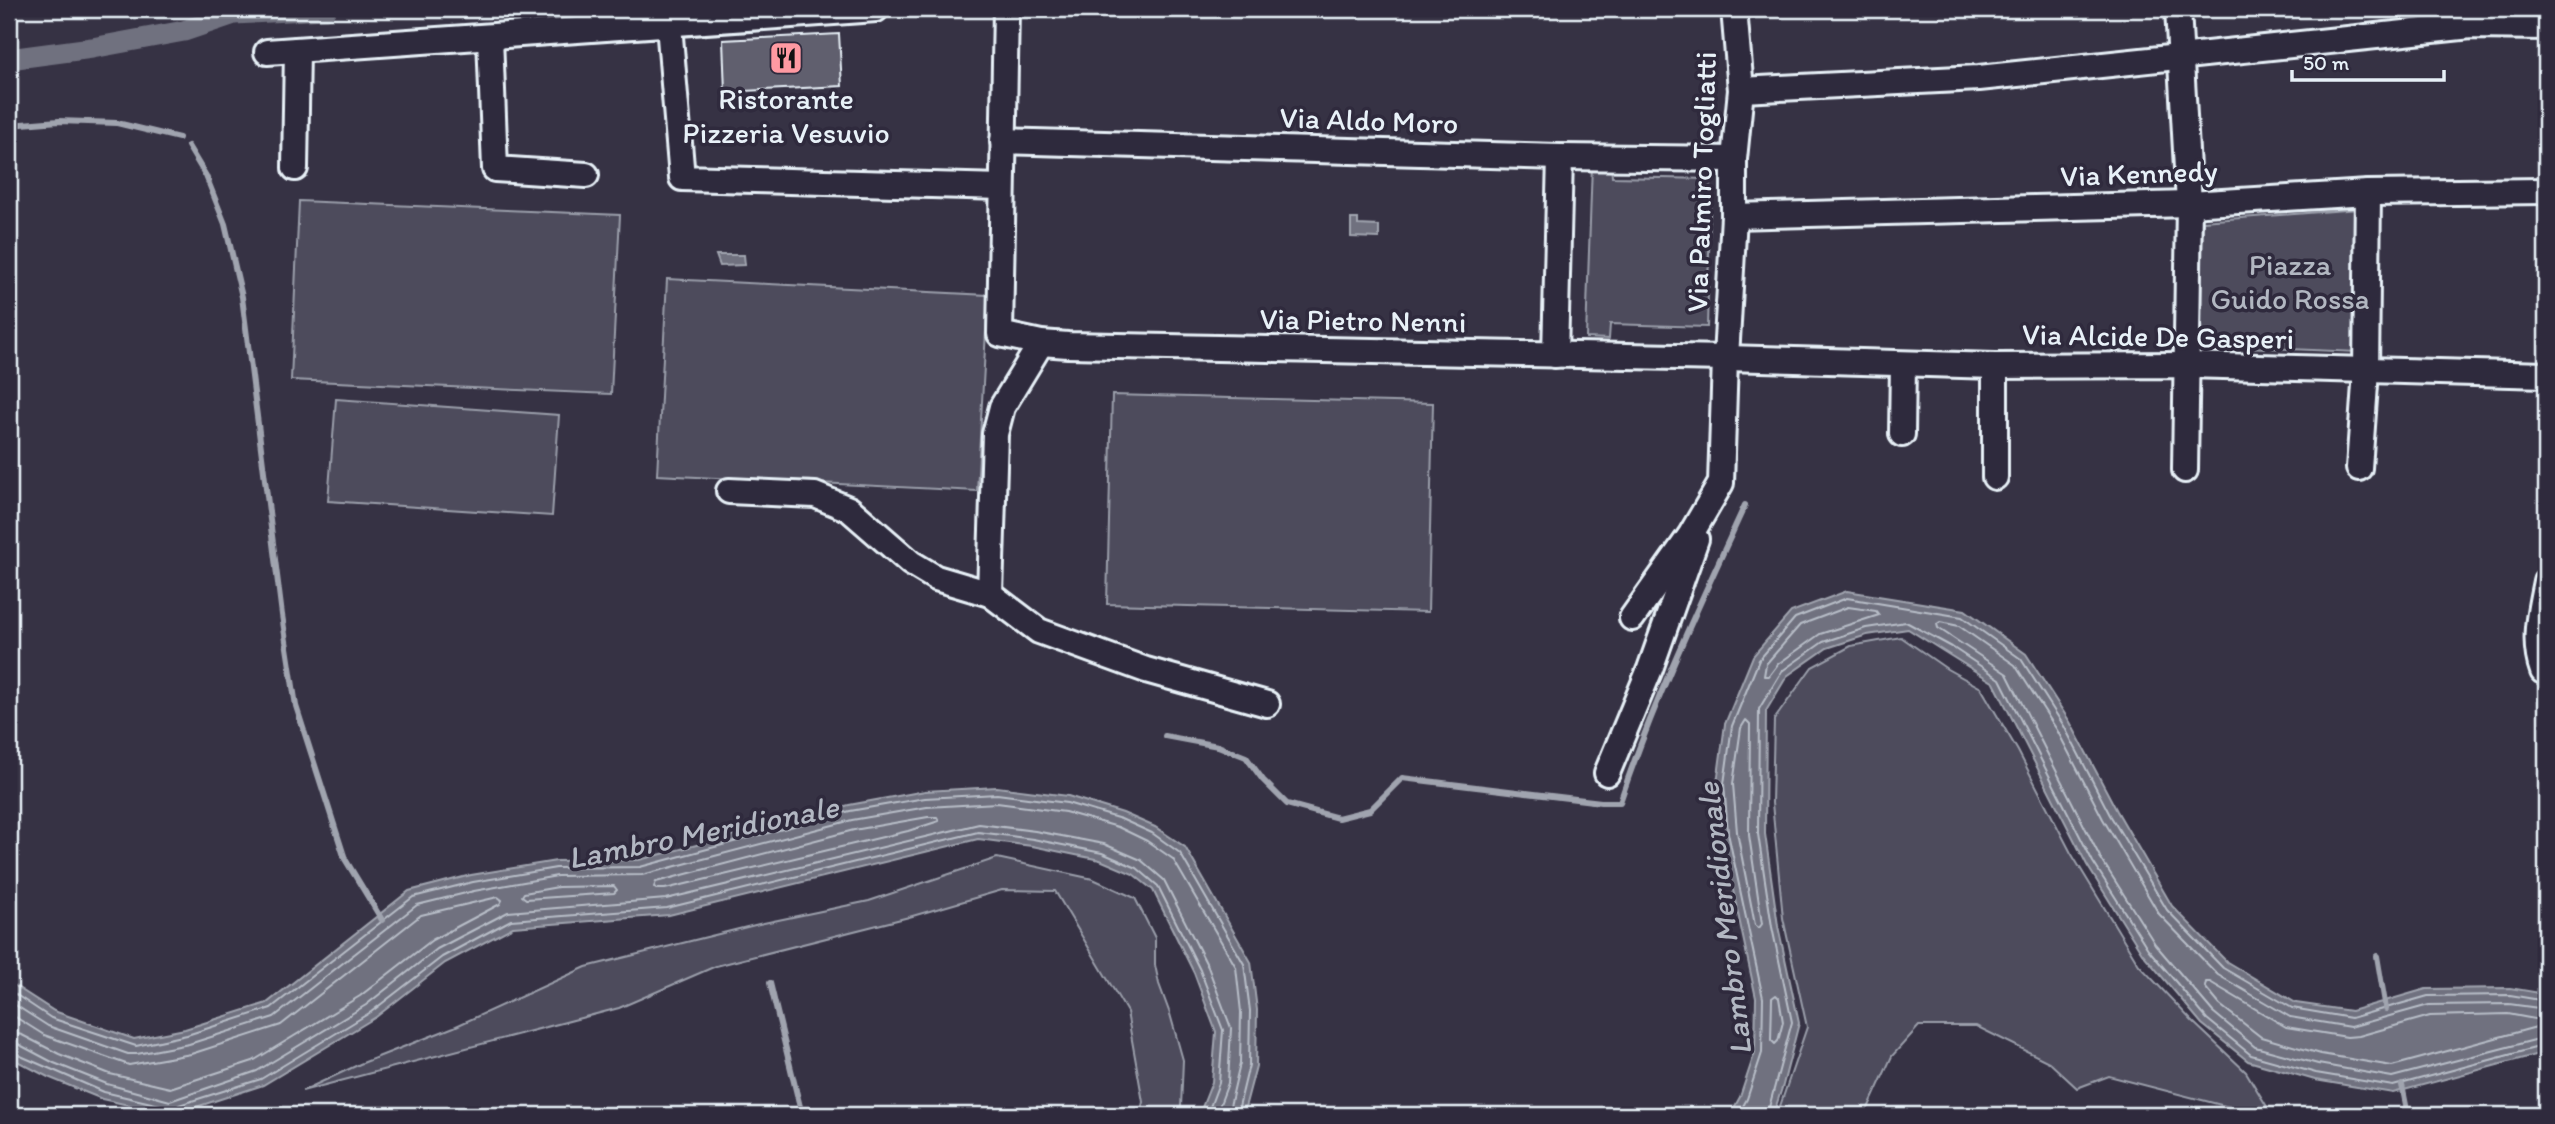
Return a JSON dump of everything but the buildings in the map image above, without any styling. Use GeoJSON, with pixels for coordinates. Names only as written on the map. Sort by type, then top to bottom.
{"type":"FeatureCollection","features":[{"type":"Feature","properties":{"kind":"street"},"geometry":{"type":"LineString","coordinates":[[267,52],[876,9]]}},
{"type":"Feature","properties":{"kind":"street"},"geometry":{"type":"LineString","coordinates":[[669,25],[682,178],[1002,187],[1006,9]]}},
{"type":"Feature","properties":{"kind":"street","name":"Via Palmiro Togliatti"},"geometry":{"type":"LineString","coordinates":[[1704,512],[1721,483],[1734,216],[1734,159],[1741,90],[1734,9]]}},
{"type":"Feature","properties":{"kind":"street"},"geometry":{"type":"LineString","coordinates":[[2178,9],[2189,204],[2185,470]]}},
{"type":"Feature","properties":{"kind":"street"},"geometry":{"type":"LineString","coordinates":[[1741,90],[1979,78],[2471,26],[2546,27]]}},
{"type":"Feature","properties":{"kind":"street"},"geometry":{"type":"LineString","coordinates":[[490,37],[495,170],[586,175]]}},
{"type":"Feature","properties":{"kind":"street"},"geometry":{"type":"LineString","coordinates":[[295,168],[297,50]]}},
{"type":"Feature","properties":{"kind":"street","name":"Via Aldo Moro"},"geometry":{"type":"LineString","coordinates":[[1003,141],[1560,157],[1734,159]]}},
{"type":"Feature","properties":{"kind":"street"},"geometry":{"type":"LineString","coordinates":[[1556,355],[1560,157]]}},
{"type":"Feature","properties":{"kind":"street","name":"Via Pietro Nenni"},"geometry":{"type":"LineString","coordinates":[[1002,187],[999,334],[1041,343],[1726,358]]}},
{"type":"Feature","properties":{"kind":"street","name":"Via Kennedy"},"geometry":{"type":"LineString","coordinates":[[1734,216],[2189,204],[2368,193],[2546,191]]}},
{"type":"Feature","properties":{"kind":"street"},"geometry":{"type":"LineString","coordinates":[[2359,468],[2366,371],[2368,193]]}},
{"type":"Feature","properties":{"kind":"street"},"geometry":{"type":"LineString","coordinates":[[990,594],[995,434],[1002,407],[1041,343]]}},
{"type":"Feature","properties":{"kind":"street","name":"Via Alcide De Gasperi"},"geometry":{"type":"LineString","coordinates":[[1726,358],[1995,366],[2187,365],[2546,375]]}},
{"type":"Feature","properties":{"kind":"street"},"geometry":{"type":"LineString","coordinates":[[1902,434],[1903,364]]}},
{"type":"Feature","properties":{"kind":"street"},"geometry":{"type":"LineString","coordinates":[[1995,366],[1995,477]]}},
{"type":"Feature","properties":{"kind":"street"},"geometry":{"type":"LineString","coordinates":[[729,491],[815,495],[849,509],[911,563],[936,578],[990,594],[1039,631],[1146,670],[1267,704]]}},
{"type":"Feature","properties":{"kind":"street"},"geometry":{"type":"LineString","coordinates":[[1632,618],[1704,512]]}},
{"type":"Feature","properties":{"kind":"street"},"geometry":{"type":"LineString","coordinates":[[1607,774],[1655,657],[1689,564],[1704,512]]}},
{"type":"Feature","properties":{"kind":"street"},"geometry":{"type":"LineString","coordinates":[[2543,671],[2537,654],[2536,640],[2546,581]]}},
{"type":"Feature","properties":{"kind":"green space"},"geometry":{"type":"Polygon","coordinates":[[[1592,164],[1611,165],[1612,177],[1711,179],[1707,327],[1610,324],[1609,339],[1586,338],[1592,164]]]}},
{"type":"Feature","properties":{"kind":"green space"},"geometry":{"type":"Polygon","coordinates":[[[299,201],[620,215],[611,394],[291,380],[299,201]]]}},
{"type":"Feature","properties":{"kind":"green space","name":"Piazza Guido Rossa"},"geometry":{"type":"Polygon","coordinates":[[[2359,209],[2358,352],[2199,345],[2203,221],[2359,209]]]}},
{"type":"Feature","properties":{"kind":"green space"},"geometry":{"type":"Polygon","coordinates":[[[667,279],[988,295],[977,491],[657,475],[667,279]]]}},
{"type":"Feature","properties":{"kind":"green space"},"geometry":{"type":"Polygon","coordinates":[[[1112,395],[1433,403],[1428,612],[1107,604],[1112,395]]]}},
{"type":"Feature","properties":{"kind":"green space"},"geometry":{"type":"Polygon","coordinates":[[[336,399],[559,415],[552,516],[328,501],[336,399]]]}},
{"type":"Feature","properties":{"kind":"green space"},"geometry":{"type":"Polygon","coordinates":[[[1901,637],[1947,669],[1981,688],[2018,751],[2071,853],[2139,965],[2192,1021],[2246,1072],[2272,1115],[2260,1115],[2109,1076],[2077,1088],[2049,1062],[1976,1026],[1919,1026],[1892,1056],[1865,1115],[1777,1115],[1807,1027],[1783,918],[1772,803],[1774,720],[1812,667],[1851,646],[1901,637]]]}},
{"type":"Feature","properties":{"kind":"green space"},"geometry":{"type":"Polygon","coordinates":[[[997,858],[1093,879],[1135,898],[1155,938],[1155,965],[1159,984],[1183,1060],[1181,1107],[1177,1115],[1140,1115],[1143,1102],[1127,1012],[1055,891],[1002,890],[909,917],[716,966],[619,1008],[302,1091],[360,1064],[454,1027],[586,967],[759,924],[869,901],[997,858]]]}},
{"type":"Feature","properties":{"kind":"water"},"geometry":{"type":"Polygon","coordinates":[[[1351,219],[1358,219],[1358,225],[1379,226],[1379,238],[1351,237],[1351,219]]]}},
{"type":"Feature","properties":{"kind":"water"},"geometry":{"type":"Polygon","coordinates":[[[716,255],[744,255],[745,265],[720,266],[716,255]]]}},
{"type":"Feature","properties":{"kind":"water"},"geometry":{"type":"Polygon","coordinates":[[[1847,591],[1965,610],[2026,654],[2070,722],[2172,906],[2227,962],[2296,1003],[2351,1011],[2426,989],[2510,988],[2546,994],[2546,1052],[2393,1093],[2315,1080],[2248,1061],[2202,1024],[2142,953],[2087,865],[1994,683],[1908,629],[1867,635],[1827,648],[1787,676],[1766,711],[1765,834],[1778,926],[1799,1023],[1773,1115],[1730,1115],[1740,1097],[1755,1052],[1756,998],[1721,834],[1717,783],[1725,724],[1753,656],[1791,612],[1847,591]]]}},
{"type":"Feature","properties":{"kind":"water"},"geometry":{"type":"Polygon","coordinates":[[[997,787],[1068,796],[1123,813],[1155,827],[1185,847],[1251,962],[1257,1010],[1256,1066],[1243,1115],[1199,1115],[1212,1082],[1216,1032],[1194,973],[1153,890],[1133,874],[1100,860],[1032,846],[978,839],[669,915],[513,927],[445,963],[376,1017],[263,1085],[172,1115],[102,1099],[48,1077],[9,1057],[9,982],[54,1011],[134,1039],[185,1029],[267,1003],[409,891],[471,875],[556,861],[639,860],[849,805],[925,791],[997,787]]]}},
{"type":"Feature","properties":{"kind":"waterway"},"geometry":{"type":"LineString","coordinates":[[9,59],[92,48],[184,31],[234,14],[326,9]]}},
{"type":"Feature","properties":{"kind":"waterway"},"geometry":{"type":"LineString","coordinates":[[9,125],[59,121],[117,123],[179,138]]}},
{"type":"Feature","properties":{"kind":"waterway"},"geometry":{"type":"LineString","coordinates":[[188,146],[206,176],[225,224],[242,297],[296,706],[345,859],[382,920]]}},
{"type":"Feature","properties":{"kind":"waterway"},"geometry":{"type":"LineString","coordinates":[[1165,736],[1218,746],[1246,757],[1263,780],[1287,804],[1338,818],[1370,810],[1402,778],[1620,802],[1663,689],[1745,505]]}},
{"type":"Feature","properties":{"kind":"waterway"},"geometry":{"type":"LineString","coordinates":[[2377,956],[2386,1009]]}},
{"type":"Feature","properties":{"kind":"waterway"},"geometry":{"type":"LineString","coordinates":[[770,983],[802,1115]]}},
{"type":"Feature","properties":{"kind":"waterway"},"geometry":{"type":"LineString","coordinates":[[2402,1085],[2408,1115]]}},
{"type":"Feature","properties":{"kind":"place","name":"Ristorante Pizzeria Vesuvio"},"geometry":{"type":"Point","coordinates":[786,58]}},
{"type":"Feature","properties":{"kind":"water label","name":"Lambro Meridionale"},"geometry":{"type":"Point","coordinates":[703,832]}},
{"type":"Feature","properties":{"kind":"water label","name":"Lambro Meridionale"},"geometry":{"type":"Point","coordinates":[1724,919]}}]}
